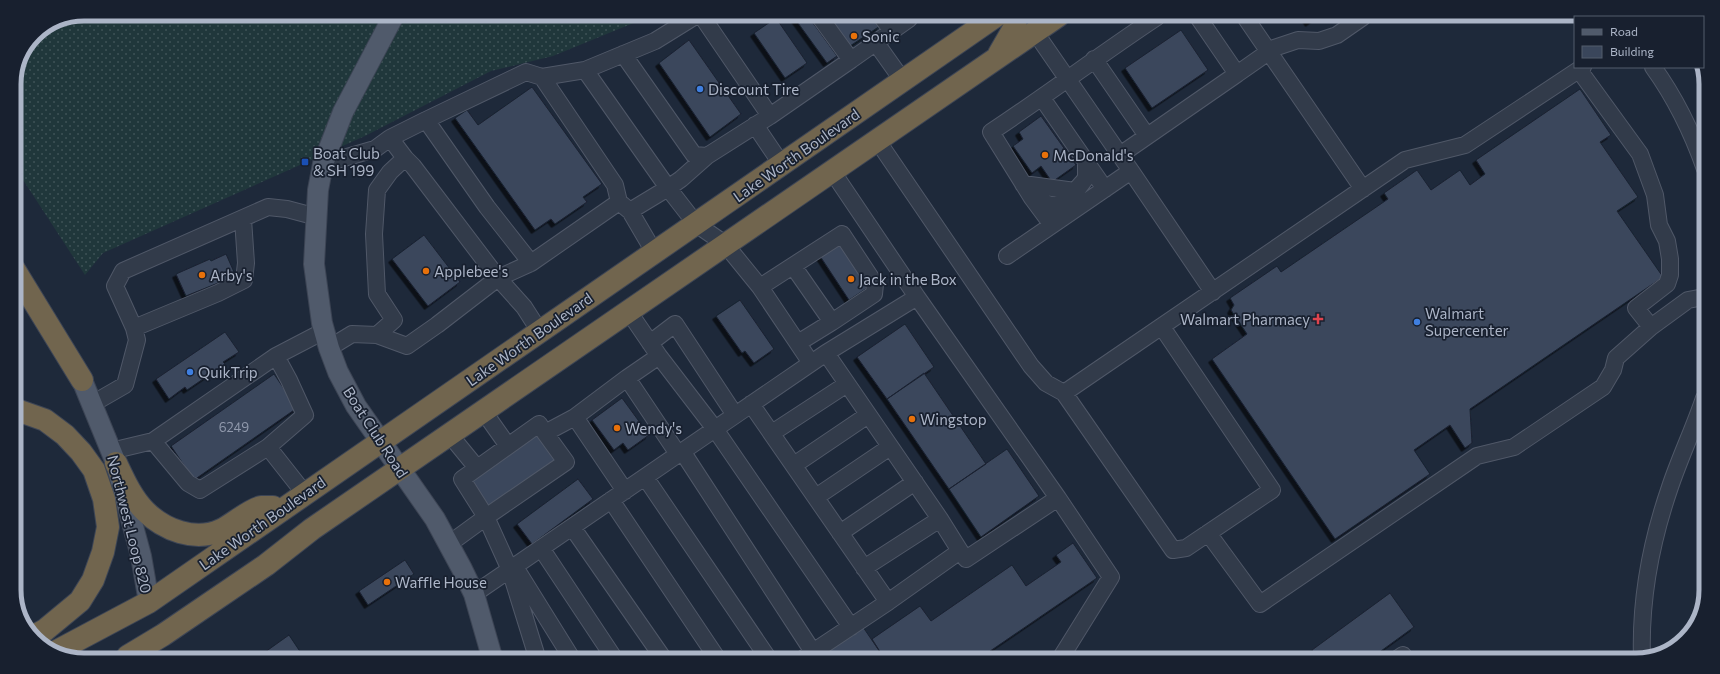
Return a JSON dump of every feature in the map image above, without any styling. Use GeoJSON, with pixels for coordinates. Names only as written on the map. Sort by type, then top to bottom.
{"type":"FeatureCollection","features":[{"type":"Feature","properties":{"kind":"highway","name":"Lake Worth Boulevard"},"geometry":{"type":"LineString","coordinates":[[61,649],[149,602],[284,507],[540,332],[989,21]]}},
{"type":"Feature","properties":{"kind":"highway"},"geometry":{"type":"LineString","coordinates":[[996,58],[1014,28],[1016,21]]}},
{"type":"Feature","properties":{"kind":"highway"},"geometry":{"type":"LineString","coordinates":[[139,653],[154,649],[312,530],[996,58],[1033,24]]}},
{"type":"Feature","properties":{"kind":"highway"},"geometry":{"type":"LineString","coordinates":[[21,280],[82,380]]}},
{"type":"Feature","properties":{"kind":"highway"},"geometry":{"type":"LineString","coordinates":[[21,411],[45,420],[65,435],[82,452],[94,470],[104,499],[108,527],[103,552],[93,580],[80,601],[39,633]]}},
{"type":"Feature","properties":{"kind":"highway"},"geometry":{"type":"LineString","coordinates":[[114,457],[128,488],[144,511],[160,523],[178,532],[200,536],[220,531],[260,507],[284,507]]}},
{"type":"Feature","properties":{"kind":"main road","name":"Boat Club Road"},"geometry":{"type":"LineString","coordinates":[[391,21],[343,112],[324,164],[318,190],[314,264],[327,340],[338,372],[356,406],[435,519],[474,594],[491,653]]}},
{"type":"Feature","properties":{"kind":"main road","name":"Northwest Loop 820"},"geometry":{"type":"LineString","coordinates":[[82,380],[114,457],[141,556],[149,602]]}},
{"type":"Feature","properties":{"kind":"street"},"geometry":{"type":"LineString","coordinates":[[324,164],[375,149],[390,138],[526,72],[542,77],[585,70],[655,41],[689,21]]}},
{"type":"Feature","properties":{"kind":"street"},"geometry":{"type":"LineString","coordinates":[[704,21],[770,116]]}},
{"type":"Feature","properties":{"kind":"street"},"geometry":{"type":"LineString","coordinates":[[823,21],[851,60]]}},
{"type":"Feature","properties":{"kind":"street"},"geometry":{"type":"LineString","coordinates":[[885,21],[892,31]]}},
{"type":"Feature","properties":{"kind":"street"},"geometry":{"type":"LineString","coordinates":[[114,457],[153,441],[276,356],[352,334],[377,335],[407,346],[498,278],[531,263],[624,206],[668,188],[681,179],[707,156],[770,116],[876,43],[905,21]]}},
{"type":"Feature","properties":{"kind":"street"},"geometry":{"type":"LineString","coordinates":[[1052,225],[1032,198],[991,132],[1042,98],[1094,59],[1151,21]]}},
{"type":"Feature","properties":{"kind":"street"},"geometry":{"type":"LineString","coordinates":[[1201,21],[1237,74]]}},
{"type":"Feature","properties":{"kind":"street"},"geometry":{"type":"LineString","coordinates":[[1248,21],[1363,189]]}},
{"type":"Feature","properties":{"kind":"street"},"geometry":{"type":"LineString","coordinates":[[1120,155],[1274,48],[1298,40],[1319,41],[1337,35],[1357,21]]}},
{"type":"Feature","properties":{"kind":"street"},"geometry":{"type":"LineString","coordinates":[[1033,24],[1067,80],[1213,292]]}},
{"type":"Feature","properties":{"kind":"street"},"geometry":{"type":"LineString","coordinates":[[876,43],[903,80]]}},
{"type":"Feature","properties":{"kind":"street"},"geometry":{"type":"LineString","coordinates":[[623,54],[694,155],[707,156]]}},
{"type":"Feature","properties":{"kind":"street"},"geometry":{"type":"LineString","coordinates":[[1094,59],[1147,136]]}},
{"type":"Feature","properties":{"kind":"street"},"geometry":{"type":"LineString","coordinates":[[1654,68],[1684,116],[1699,154]]}},
{"type":"Feature","properties":{"kind":"street"},"geometry":{"type":"LineString","coordinates":[[1064,393],[1405,160],[1465,146],[1581,69],[1640,154],[1655,195],[1659,225],[1667,241],[1670,259],[1670,275],[1666,284],[1636,308],[1651,328]]}},
{"type":"Feature","properties":{"kind":"street"},"geometry":{"type":"LineString","coordinates":[[585,70],[668,188],[696,224],[725,244],[760,287],[811,363]]}},
{"type":"Feature","properties":{"kind":"street"},"geometry":{"type":"LineString","coordinates":[[542,77],[615,185],[624,206],[654,252]]}},
{"type":"Feature","properties":{"kind":"street"},"geometry":{"type":"LineString","coordinates":[[1042,98],[1105,189]]}},
{"type":"Feature","properties":{"kind":"street"},"geometry":{"type":"LineString","coordinates":[[426,120],[487,207],[531,263]]}},
{"type":"Feature","properties":{"kind":"street"},"geometry":{"type":"LineString","coordinates":[[755,125],[782,165]]}},
{"type":"Feature","properties":{"kind":"street"},"geometry":{"type":"LineString","coordinates":[[390,138],[498,278],[524,307],[540,332]]}},
{"type":"Feature","properties":{"kind":"street"},"geometry":{"type":"LineString","coordinates":[[877,140],[1031,366],[1046,383],[1064,393],[1173,550],[1186,548],[1272,490],[1162,326]]}},
{"type":"Feature","properties":{"kind":"street"},"geometry":{"type":"LineString","coordinates":[[377,335],[394,320],[377,294],[374,234],[378,190],[390,172],[405,158]]}},
{"type":"Feature","properties":{"kind":"street"},"geometry":{"type":"LineString","coordinates":[[1032,198],[1053,206],[1063,203],[1071,198],[1086,178],[1086,160]]}},
{"type":"Feature","properties":{"kind":"street"},"geometry":{"type":"LineString","coordinates":[[832,171],[917,297],[1058,498],[1111,577],[1064,653]]}},
{"type":"Feature","properties":{"kind":"street"},"geometry":{"type":"LineString","coordinates":[[1007,256],[1131,171]]}},
{"type":"Feature","properties":{"kind":"street"},"geometry":{"type":"LineString","coordinates":[[1023,184],[1075,191],[1086,178]]}},
{"type":"Feature","properties":{"kind":"street"},"geometry":{"type":"LineString","coordinates":[[92,404],[125,385],[137,340],[134,328],[115,286],[123,271],[268,207],[287,209],[317,217]]}},
{"type":"Feature","properties":{"kind":"street"},"geometry":{"type":"LineString","coordinates":[[760,287],[842,234],[862,216]]}},
{"type":"Feature","properties":{"kind":"street"},"geometry":{"type":"LineString","coordinates":[[134,328],[218,293],[244,280],[246,263],[243,219]]}},
{"type":"Feature","properties":{"kind":"street"},"geometry":{"type":"LineString","coordinates":[[798,343],[874,294],[875,284],[842,234]]}},
{"type":"Feature","properties":{"kind":"street"},"geometry":{"type":"LineString","coordinates":[[793,266],[832,322]]}},
{"type":"Feature","properties":{"kind":"street"},"geometry":{"type":"LineString","coordinates":[[474,594],[811,363],[917,297]]}},
{"type":"Feature","properties":{"kind":"street"},"geometry":{"type":"LineString","coordinates":[[1208,533],[1260,604],[1476,456],[1514,447],[1603,387],[1613,370],[1616,358],[1651,328],[1688,300],[1699,298]]}},
{"type":"Feature","properties":{"kind":"street"},"geometry":{"type":"LineString","coordinates":[[629,312],[659,356],[715,429],[851,627]]}},
{"type":"Feature","properties":{"kind":"street"},"geometry":{"type":"LineString","coordinates":[[650,343],[675,324],[735,415]]}},
{"type":"Feature","properties":{"kind":"street"},"geometry":{"type":"LineString","coordinates":[[826,353],[966,559],[1058,498]]}},
{"type":"Feature","properties":{"kind":"street"},"geometry":{"type":"LineString","coordinates":[[153,441],[188,482],[200,490],[268,447],[305,415],[276,356]]}},
{"type":"Feature","properties":{"kind":"street"},"geometry":{"type":"LineString","coordinates":[[546,433],[575,417],[659,356]]}},
{"type":"Feature","properties":{"kind":"street"},"geometry":{"type":"LineString","coordinates":[[627,378],[680,453],[807,653]]}},
{"type":"Feature","properties":{"kind":"street"},"geometry":{"type":"LineString","coordinates":[[772,433],[847,384]]}},
{"type":"Feature","properties":{"kind":"street"},"geometry":{"type":"LineString","coordinates":[[751,404],[888,602]]}},
{"type":"Feature","properties":{"kind":"street"},"geometry":{"type":"LineString","coordinates":[[1642,652],[1644,597],[1654,545],[1670,486],[1699,411]]}},
{"type":"Feature","properties":{"kind":"street"},"geometry":{"type":"LineString","coordinates":[[484,412],[508,446]]}},
{"type":"Feature","properties":{"kind":"street"},"geometry":{"type":"LineString","coordinates":[[794,465],[868,415]]}},
{"type":"Feature","properties":{"kind":"street"},"geometry":{"type":"LineString","coordinates":[[575,417],[625,491]]}},
{"type":"Feature","properties":{"kind":"street"},"geometry":{"type":"LineString","coordinates":[[448,544],[486,517],[566,462],[539,424],[462,479],[486,517],[512,568],[568,653]]}},
{"type":"Feature","properties":{"kind":"street"},"geometry":{"type":"LineString","coordinates":[[450,435],[477,468]]}},
{"type":"Feature","properties":{"kind":"street"},"geometry":{"type":"LineString","coordinates":[[816,497],[890,446]]}},
{"type":"Feature","properties":{"kind":"street"},"geometry":{"type":"LineString","coordinates":[[268,447],[305,494]]}},
{"type":"Feature","properties":{"kind":"street"},"geometry":{"type":"LineString","coordinates":[[645,477],[765,653]]}},
{"type":"Feature","properties":{"kind":"street"},"geometry":{"type":"LineString","coordinates":[[840,533],[914,482]]}},
{"type":"Feature","properties":{"kind":"street"},"geometry":{"type":"LineString","coordinates":[[611,500],[714,653]]}},
{"type":"Feature","properties":{"kind":"street"},"geometry":{"type":"LineString","coordinates":[[864,568],[940,519]]}},
{"type":"Feature","properties":{"kind":"street"},"geometry":{"type":"LineString","coordinates":[[572,527],[660,653]]}},
{"type":"Feature","properties":{"kind":"street"},"geometry":{"type":"LineString","coordinates":[[541,548],[611,653]]}},
{"type":"Feature","properties":{"kind":"street"},"geometry":{"type":"LineString","coordinates":[[811,653],[888,602],[960,551]]}},
{"type":"Feature","properties":{"kind":"street"},"geometry":{"type":"LineString","coordinates":[[512,568],[536,653]]}},
{"type":"Feature","properties":{"kind":"green space"},"geometry":{"type":"Polygon","coordinates":[[[84,21],[638,21],[553,56],[491,71],[365,136],[103,253],[85,275],[21,177],[22,72],[32,49],[49,32],[60,26],[72,22],[84,21]]]}},
{"type":"Feature","properties":{"kind":"building"},"geometry":{"type":"Polygon","coordinates":[[[772,21],[778,21],[807,63],[785,78],[754,33],[772,21]]]}},
{"type":"Feature","properties":{"kind":"building"},"geometry":{"type":"Polygon","coordinates":[[[797,21],[812,21],[837,56],[827,63],[797,21]]]}},
{"type":"Feature","properties":{"kind":"building","name":"Sonic"},"geometry":{"type":"Polygon","coordinates":[[[832,21],[876,21],[880,26],[850,46],[832,21]]]}},
{"type":"Feature","properties":{"kind":"building"},"geometry":{"type":"Polygon","coordinates":[[[1181,30],[1208,70],[1152,108],[1125,68],[1181,30]]]}},
{"type":"Feature","properties":{"kind":"building","name":"Discount Tire"},"geometry":{"type":"Polygon","coordinates":[[[689,40],[741,114],[710,137],[659,63],[689,40]]]}},
{"type":"Feature","properties":{"kind":"building"},"geometry":{"type":"Polygon","coordinates":[[[532,87],[602,184],[583,197],[587,202],[555,224],[551,219],[535,230],[455,118],[467,110],[478,125],[532,87]]]}},
{"type":"Feature","properties":{"kind":"building","name":"Walmart Supercenter"},"geometry":{"type":"Polygon","coordinates":[[[1580,89],[1611,135],[1600,142],[1638,197],[1617,211],[1663,277],[1470,409],[1472,443],[1465,448],[1450,425],[1414,450],[1430,474],[1335,539],[1212,359],[1247,334],[1231,310],[1234,305],[1230,298],[1277,266],[1281,272],[1388,199],[1384,193],[1417,170],[1431,190],[1460,170],[1470,185],[1485,174],[1476,160],[1580,89]]]}},
{"type":"Feature","properties":{"kind":"building","name":"McDonald's"},"geometry":{"type":"Polygon","coordinates":[[[1041,116],[1076,165],[1052,182],[1041,166],[1032,173],[1013,146],[1023,139],[1019,132],[1041,116]]]}},
{"type":"Feature","properties":{"kind":"building","name":"Applebee's"},"geometry":{"type":"Polygon","coordinates":[[[424,235],[460,282],[428,306],[392,259],[424,235]]]}},
{"type":"Feature","properties":{"kind":"building"},"geometry":{"type":"Polygon","coordinates":[[[842,242],[870,286],[849,300],[820,256],[842,242]]]}},
{"type":"Feature","properties":{"kind":"building","name":"Arby's"},"geometry":{"type":"Polygon","coordinates":[[[226,254],[234,272],[226,275],[228,279],[186,296],[176,274],[210,259],[211,261],[226,254]]]}},
{"type":"Feature","properties":{"kind":"building"},"geometry":{"type":"Polygon","coordinates":[[[740,300],[774,349],[754,363],[745,351],[742,353],[716,316],[740,300]]]}},
{"type":"Feature","properties":{"kind":"building"},"geometry":{"type":"Polygon","coordinates":[[[905,324],[934,367],[887,399],[857,357],[905,324]]]}},
{"type":"Feature","properties":{"kind":"building","name":"QuikTrip"},"geometry":{"type":"Polygon","coordinates":[[[225,332],[239,352],[223,362],[225,364],[187,390],[185,387],[169,399],[156,379],[225,332]]]}},
{"type":"Feature","properties":{"kind":"building"},"geometry":{"type":"Polygon","coordinates":[[[924,373],[986,464],[949,489],[887,399],[924,373]]]}},
{"type":"Feature","properties":{"kind":"building","name":"QuikTrip"},"geometry":{"type":"Polygon","coordinates":[[[274,374],[297,408],[194,480],[171,446],[274,374]]]}},
{"type":"Feature","properties":{"kind":"building"},"geometry":{"type":"Polygon","coordinates":[[[622,398],[649,435],[628,450],[623,443],[614,450],[592,420],[622,398]]]}},
{"type":"Feature","properties":{"kind":"building"},"geometry":{"type":"Polygon","coordinates":[[[538,434],[556,459],[488,507],[471,482],[538,434]]]}},
{"type":"Feature","properties":{"kind":"building"},"geometry":{"type":"Polygon","coordinates":[[[1007,449],[1039,496],[981,537],[949,489],[1007,449]]]}},
{"type":"Feature","properties":{"kind":"building"},"geometry":{"type":"Polygon","coordinates":[[[578,479],[593,499],[532,544],[517,524],[578,479]]]}},
{"type":"Feature","properties":{"kind":"building"},"geometry":{"type":"Polygon","coordinates":[[[1073,543],[1097,578],[987,653],[881,653],[872,639],[920,606],[931,621],[1012,565],[1026,586],[1061,562],[1056,555],[1073,543]]]}},
{"type":"Feature","properties":{"kind":"building","name":"Waffle House"},"geometry":{"type":"Polygon","coordinates":[[[405,560],[414,574],[368,605],[359,591],[405,560]]]}},
{"type":"Feature","properties":{"kind":"building"},"geometry":{"type":"Polygon","coordinates":[[[1390,593],[1414,627],[1378,653],[1314,653],[1312,650],[1390,593]]]}},
{"type":"Feature","properties":{"kind":"building"},"geometry":{"type":"Polygon","coordinates":[[[863,627],[881,653],[825,653],[863,627]]]}},
{"type":"Feature","properties":{"kind":"building"},"geometry":{"type":"Polygon","coordinates":[[[289,635],[301,653],[264,653],[289,635]]]}},
{"type":"Feature","properties":{"kind":"place","name":"Sonic"},"geometry":{"type":"Point","coordinates":[854,36]}},
{"type":"Feature","properties":{"kind":"place","name":"Discount Tire"},"geometry":{"type":"Point","coordinates":[700,89]}},
{"type":"Feature","properties":{"kind":"place","name":"McDonald's"},"geometry":{"type":"Point","coordinates":[1045,155]}},
{"type":"Feature","properties":{"kind":"place","name":"Boat Club & SH 199"},"geometry":{"type":"Point","coordinates":[305,162]}},
{"type":"Feature","properties":{"kind":"place","name":"Applebee's"},"geometry":{"type":"Point","coordinates":[426,271]}},
{"type":"Feature","properties":{"kind":"place","name":"Arby's"},"geometry":{"type":"Point","coordinates":[202,275]}},
{"type":"Feature","properties":{"kind":"place","name":"Jack in the Box"},"geometry":{"type":"Point","coordinates":[851,279]}},
{"type":"Feature","properties":{"kind":"place","name":"Walmart Pharmacy"},"geometry":{"type":"Point","coordinates":[1318,319]}},
{"type":"Feature","properties":{"kind":"place","name":"Walmart Supercenter"},"geometry":{"type":"Point","coordinates":[1417,322]}},
{"type":"Feature","properties":{"kind":"place","name":"QuikTrip"},"geometry":{"type":"Point","coordinates":[190,372]}},
{"type":"Feature","properties":{"kind":"place","name":"Wingstop"},"geometry":{"type":"Point","coordinates":[912,419]}},
{"type":"Feature","properties":{"kind":"place","name":"Wendy's"},"geometry":{"type":"Point","coordinates":[617,428]}},
{"type":"Feature","properties":{"kind":"place","name":"Waffle House"},"geometry":{"type":"Point","coordinates":[387,582]}}]}
